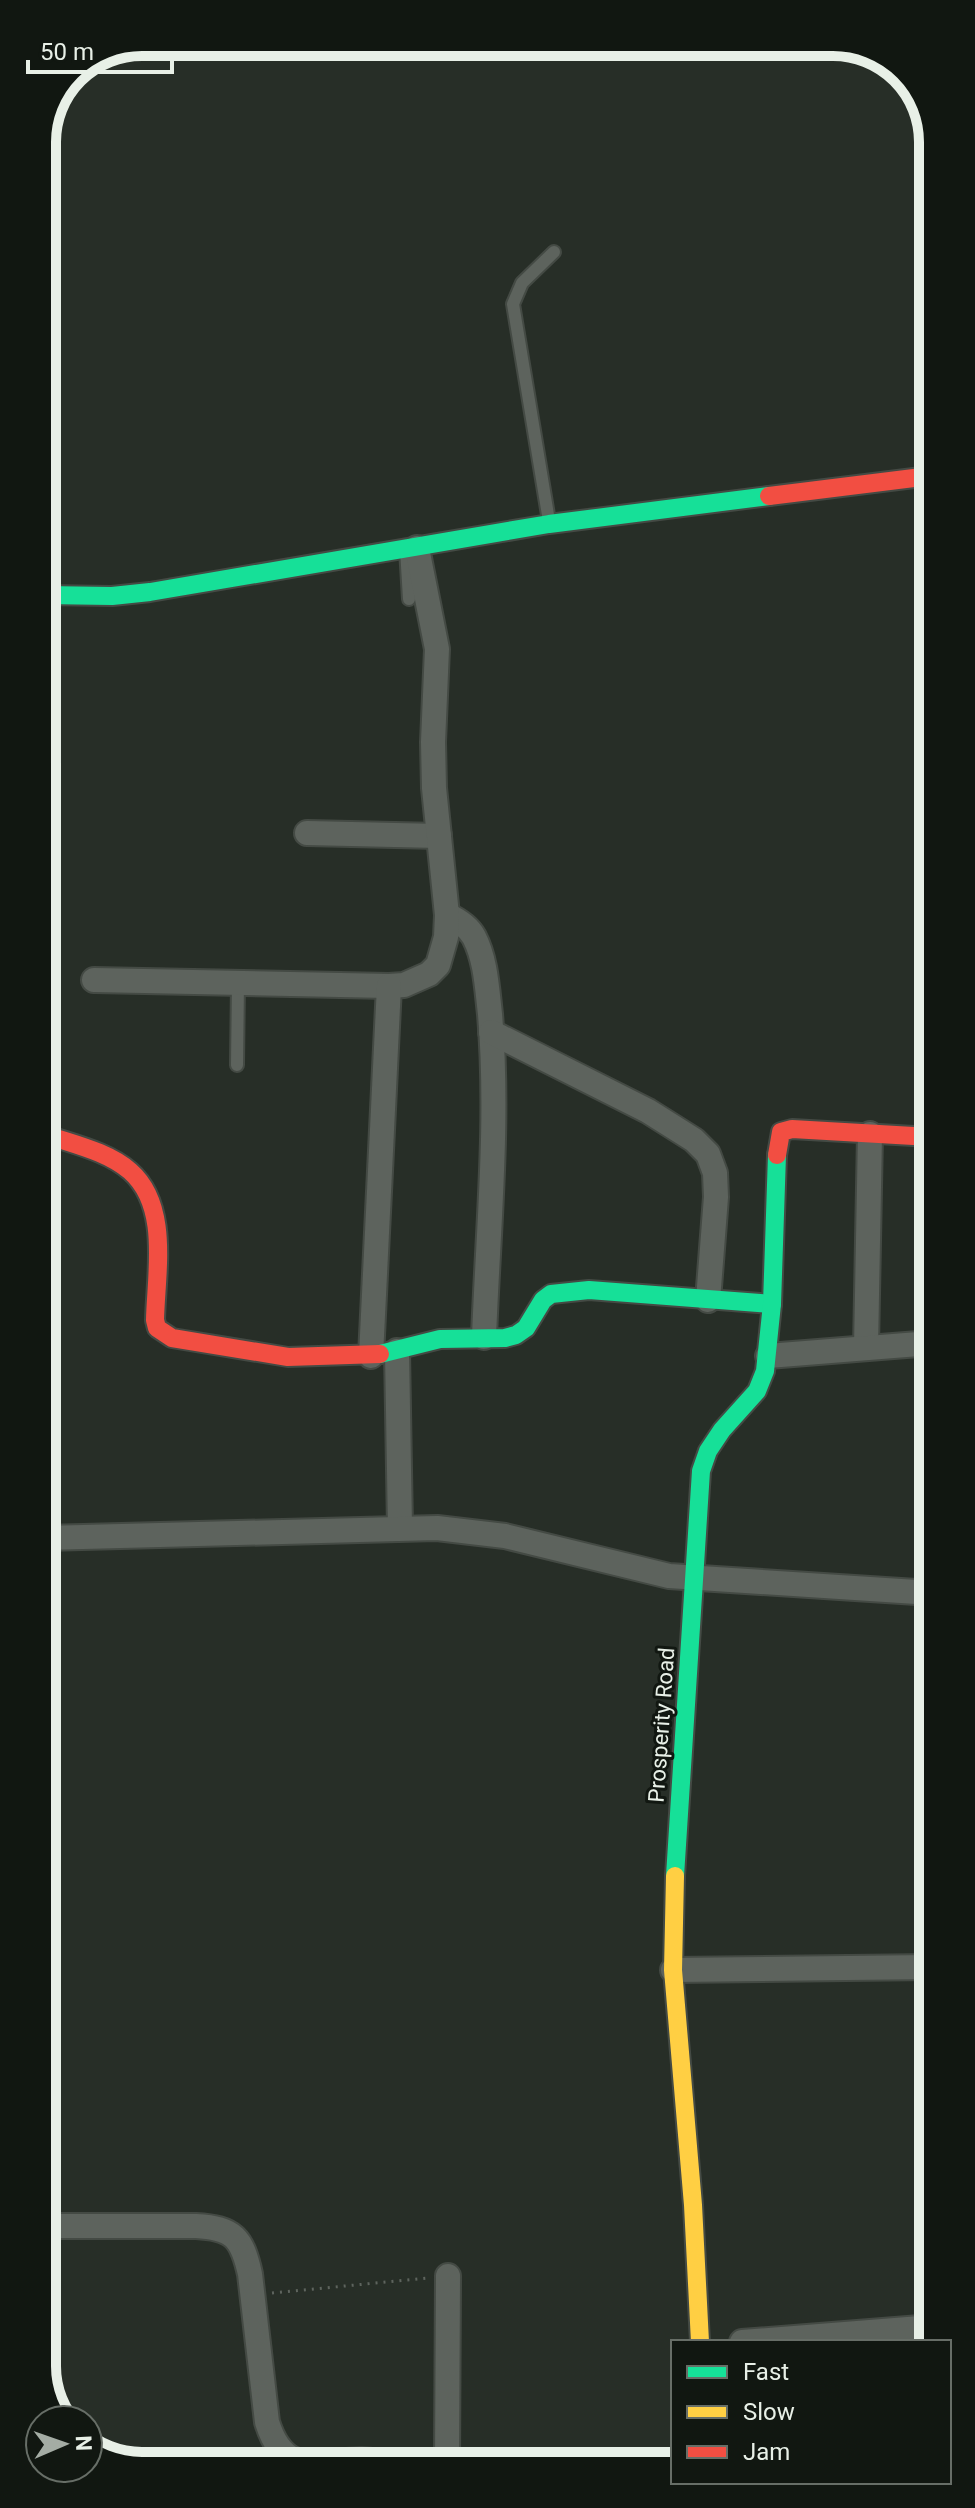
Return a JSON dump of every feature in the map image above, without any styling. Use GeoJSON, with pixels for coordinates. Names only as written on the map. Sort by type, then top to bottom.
{"type":"FeatureCollection","features":[{"type":"Feature","properties":{"kind":"street"},"geometry":{"type":"LineString","coordinates":[[56,595],[112,596],[150,592],[549,524],[919,477]]}},
{"type":"Feature","properties":{"kind":"street"},"geometry":{"type":"LineString","coordinates":[[94,980],[389,986],[417,980],[438,965],[444,949],[447,915],[433,742],[437,649],[412,548]]}},
{"type":"Feature","properties":{"kind":"street"},"geometry":{"type":"LineString","coordinates":[[307,833],[439,836]]}},
{"type":"Feature","properties":{"kind":"street"},"geometry":{"type":"LineString","coordinates":[[447,915],[462,922],[474,935],[487,987],[491,1032],[493,1118],[484,1337]]}},
{"type":"Feature","properties":{"kind":"street"},"geometry":{"type":"LineString","coordinates":[[371,1356],[389,986]]}},
{"type":"Feature","properties":{"kind":"street"},"geometry":{"type":"LineString","coordinates":[[491,1032],[648,1111],[694,1140],[708,1154],[715,1173],[716,1197],[708,1300]]}},
{"type":"Feature","properties":{"kind":"street","name":"Prosperity Road"},"geometry":{"type":"LineString","coordinates":[[700,2340],[693,2205],[673,1970],[676,1853],[701,1471],[708,1451],[722,1430],[757,1391],[768,1356],[778,1141],[781,1132],[792,1129],[870,1134]]}},
{"type":"Feature","properties":{"kind":"street"},"geometry":{"type":"LineString","coordinates":[[866,1348],[870,1134],[919,1136]]}},
{"type":"Feature","properties":{"kind":"street"},"geometry":{"type":"LineString","coordinates":[[56,1138],[108,1158],[131,1172],[148,1194],[156,1221],[157,1328],[163,1333],[194,1342],[288,1357],[371,1356],[440,1339],[505,1338],[516,1335],[526,1328],[543,1300],[559,1292],[589,1290],[772,1304]]}},
{"type":"Feature","properties":{"kind":"street"},"geometry":{"type":"LineString","coordinates":[[768,1356],[919,1344]]}},
{"type":"Feature","properties":{"kind":"street"},"geometry":{"type":"LineString","coordinates":[[397,1351],[400,1528]]}},
{"type":"Feature","properties":{"kind":"street"},"geometry":{"type":"LineString","coordinates":[[56,1538],[437,1528],[505,1536],[639,1570],[694,1579],[919,1592]]}},
{"type":"Feature","properties":{"kind":"street"},"geometry":{"type":"LineString","coordinates":[[673,1970],[919,1967]]}},
{"type":"Feature","properties":{"kind":"street"},"geometry":{"type":"LineString","coordinates":[[56,2226],[216,2227],[232,2233],[245,2251],[267,2422],[281,2452]]}},
{"type":"Feature","properties":{"kind":"street"},"geometry":{"type":"LineString","coordinates":[[447,2452],[448,2276]]}},
{"type":"Feature","properties":{"kind":"street"},"geometry":{"type":"LineString","coordinates":[[767,2340],[919,2328]]}},
{"type":"Feature","properties":{"kind":"lane"},"geometry":{"type":"LineString","coordinates":[[549,524],[513,304],[522,283],[554,252]]}},
{"type":"Feature","properties":{"kind":"lane"},"geometry":{"type":"LineString","coordinates":[[409,599],[412,548]]}},
{"type":"Feature","properties":{"kind":"lane"},"geometry":{"type":"LineString","coordinates":[[237,1065],[238,983]]}},
{"type":"Feature","properties":{"kind":"path"},"geometry":{"type":"LineString","coordinates":[[252,2294],[448,2276]]}},
{"type":"Feature","properties":{"kind":"waterway"},"geometry":{"type":"LineString","coordinates":[[919,233],[919,250]]}},
{"type":"Feature","properties":{"kind":"traffic: fast"},"geometry":{"type":"LineString","coordinates":[[56,595],[112,596],[150,592],[549,524],[769,496]]}},
{"type":"Feature","properties":{"kind":"traffic: fast"},"geometry":{"type":"LineString","coordinates":[[675,1876],[701,1471],[708,1451],[722,1430],[757,1391],[765,1371],[772,1304],[777,1155]]}},
{"type":"Feature","properties":{"kind":"traffic: fast"},"geometry":{"type":"LineString","coordinates":[[380,1354],[440,1339],[505,1338],[516,1335],[526,1328],[543,1300],[551,1294],[589,1290],[772,1304]]}},
{"type":"Feature","properties":{"kind":"traffic: slow"},"geometry":{"type":"LineString","coordinates":[[675,1876],[673,1970],[693,2205],[700,2340]]}},
{"type":"Feature","properties":{"kind":"traffic: jam"},"geometry":{"type":"LineString","coordinates":[[769,496],[919,477]]}},
{"type":"Feature","properties":{"kind":"traffic: jam"},"geometry":{"type":"LineString","coordinates":[[777,1155],[781,1132],[792,1129],[919,1136]]}},
{"type":"Feature","properties":{"kind":"traffic: jam"},"geometry":{"type":"LineString","coordinates":[[56,1138],[111,1158],[130,1171],[143,1186],[151,1202],[158,1241],[157,1328],[172,1338],[288,1357],[380,1354]]}}]}
